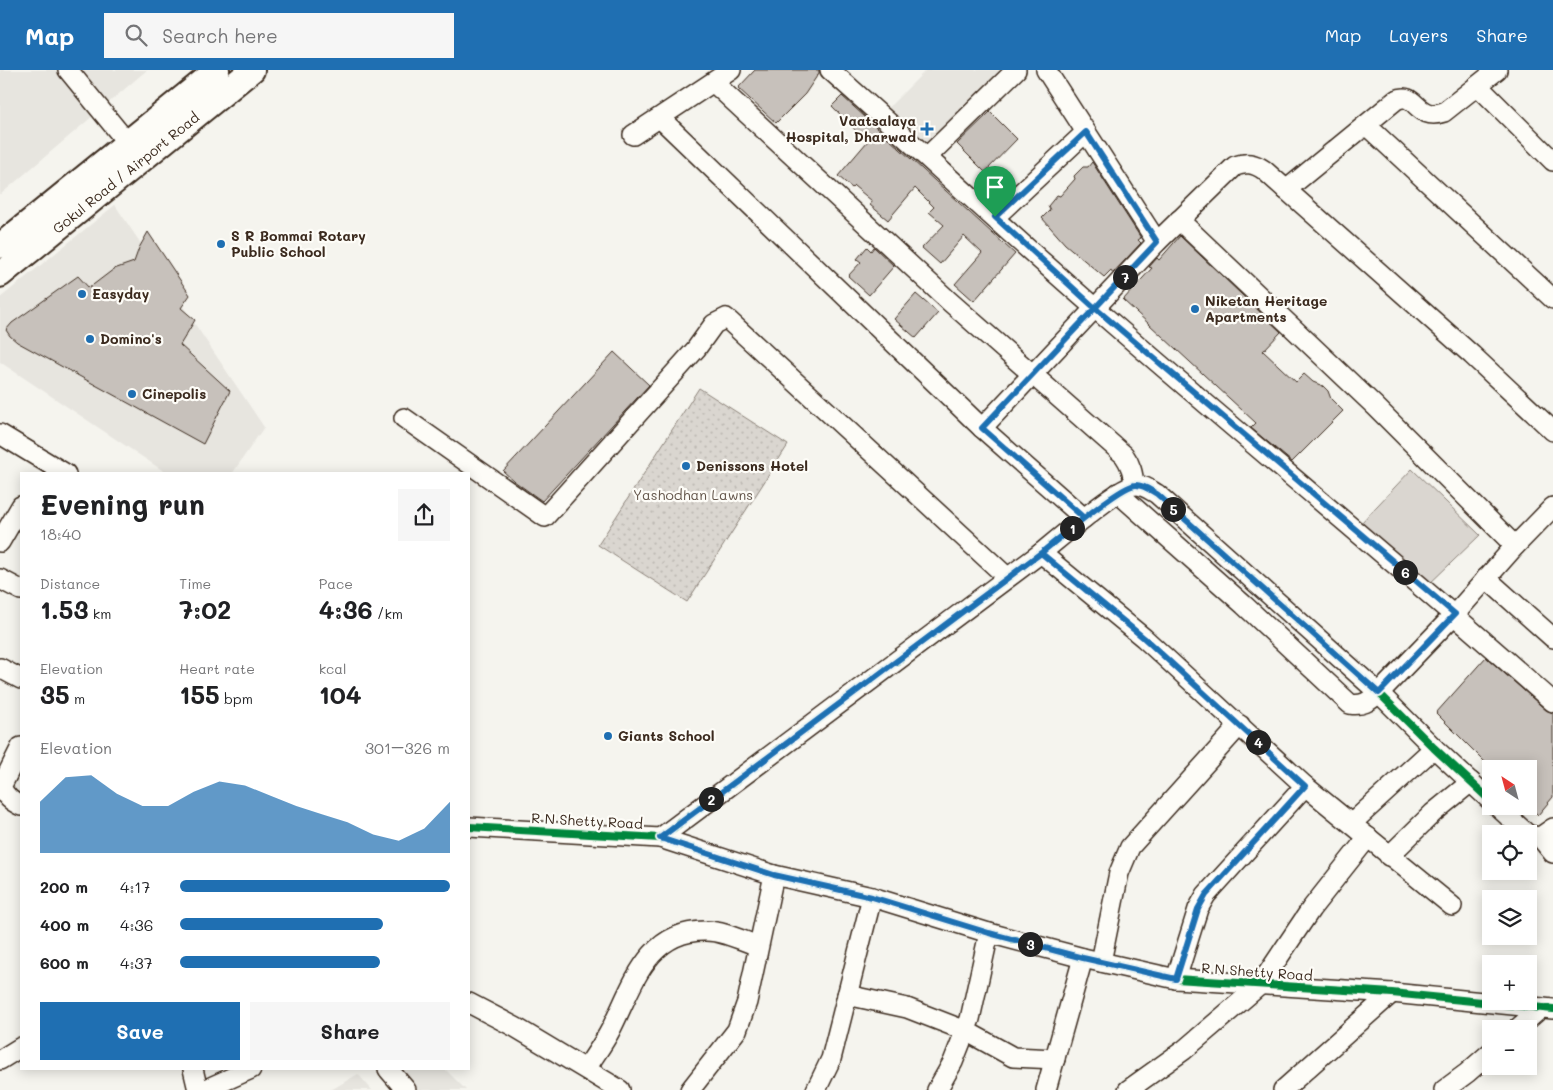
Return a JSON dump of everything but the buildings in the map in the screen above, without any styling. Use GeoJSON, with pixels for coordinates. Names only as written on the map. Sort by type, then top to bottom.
{"type":"FeatureCollection","features":[{"type":"Feature","properties":{"kind":"main road","name":"Gokul Road / Airport Road"},"geometry":{"type":"LineString","coordinates":[[0,246],[217,70]]}},
{"type":"Feature","properties":{"kind":"main road","name":"Gokul Road / Airport Road"},"geometry":{"type":"LineString","coordinates":[[0,275],[252,70]]}},
{"type":"Feature","properties":{"kind":"street"},"geometry":{"type":"LineString","coordinates":[[68,70],[128,142],[141,161]]}},
{"type":"Feature","properties":{"kind":"street"},"geometry":{"type":"LineString","coordinates":[[633,135],[731,70]]}},
{"type":"Feature","properties":{"kind":"street"},"geometry":{"type":"LineString","coordinates":[[830,70],[1095,308],[1455,614],[1553,702]]}},
{"type":"Feature","properties":{"kind":"street"},"geometry":{"type":"LineString","coordinates":[[928,156],[1016,70]]}},
{"type":"Feature","properties":{"kind":"street"},"geometry":{"type":"LineString","coordinates":[[1046,70],[1157,242]]}},
{"type":"Feature","properties":{"kind":"street"},"geometry":{"type":"LineString","coordinates":[[1286,190],[1396,100],[1402,97],[1409,99],[1426,114],[1432,115],[1444,112],[1497,70]]}},
{"type":"Feature","properties":{"kind":"street"},"geometry":{"type":"LineString","coordinates":[[714,82],[949,301],[1124,456],[1133,474],[1126,489]]}},
{"type":"Feature","properties":{"kind":"street"},"geometry":{"type":"LineString","coordinates":[[1478,86],[1553,161]]}},
{"type":"Feature","properties":{"kind":"street"},"geometry":{"type":"LineString","coordinates":[[660,118],[982,428],[1084,518]]}},
{"type":"Feature","properties":{"kind":"street"},"geometry":{"type":"LineString","coordinates":[[1366,125],[1553,299]]}},
{"type":"Feature","properties":{"kind":"street"},"geometry":{"type":"LineString","coordinates":[[995,217],[1086,132]]}},
{"type":"Feature","properties":{"kind":"street"},"geometry":{"type":"LineString","coordinates":[[982,428],[1034,375],[1157,242],[1235,166],[1243,163],[1256,164],[1472,355],[1553,431]]}},
{"type":"Feature","properties":{"kind":"street"},"geometry":{"type":"LineString","coordinates":[[1179,220],[1375,406],[1515,546]]}},
{"type":"Feature","properties":{"kind":"street"},"geometry":{"type":"LineString","coordinates":[[404,418],[545,517],[696,349],[714,324],[726,318],[1007,577]]}},
{"type":"Feature","properties":{"kind":"street"},"geometry":{"type":"LineString","coordinates":[[0,434],[43,468],[58,472]]}},
{"type":"Feature","properties":{"kind":"street"},"geometry":{"type":"LineString","coordinates":[[660,838],[1041,553],[1084,518],[1126,489],[1144,486],[1157,494],[1379,693],[1482,792]]}},
{"type":"Feature","properties":{"kind":"street"},"geometry":{"type":"LineString","coordinates":[[1126,489],[1244,605],[1350,704],[1359,705],[1379,693],[1455,614],[1515,546],[1550,515]]}},
{"type":"Feature","properties":{"kind":"street"},"geometry":{"type":"LineString","coordinates":[[0,542],[20,508]]}},
{"type":"Feature","properties":{"kind":"street"},"geometry":{"type":"LineString","coordinates":[[1041,553],[1144,638],[1305,786],[1452,906]]}},
{"type":"Feature","properties":{"kind":"street"},"geometry":{"type":"LineString","coordinates":[[1486,578],[1553,638]]}},
{"type":"Feature","properties":{"kind":"street"},"geometry":{"type":"LineString","coordinates":[[0,579],[20,589]]}},
{"type":"Feature","properties":{"kind":"street"},"geometry":{"type":"LineString","coordinates":[[0,668],[20,678]]}},
{"type":"Feature","properties":{"kind":"street"},"geometry":{"type":"LineString","coordinates":[[1046,1090],[1055,1059],[1092,960],[1119,873],[1130,847],[1240,726]]}},
{"type":"Feature","properties":{"kind":"street"},"geometry":{"type":"LineString","coordinates":[[1352,823],[1434,748]]}},
{"type":"Feature","properties":{"kind":"street"},"geometry":{"type":"LineString","coordinates":[[0,787],[20,749]]}},
{"type":"Feature","properties":{"kind":"street"},"geometry":{"type":"LineString","coordinates":[[1389,856],[1433,813],[1471,782]]}},
{"type":"Feature","properties":{"kind":"street"},"geometry":{"type":"LineString","coordinates":[[1176,979],[1198,909],[1206,895],[1305,786]]}},
{"type":"Feature","properties":{"kind":"street"},"geometry":{"type":"LineString","coordinates":[[0,787],[20,791]]}},
{"type":"Feature","properties":{"kind":"street"},"geometry":{"type":"LineString","coordinates":[[0,787],[4,795],[20,806]]}},
{"type":"Feature","properties":{"kind":"street"},"geometry":{"type":"LineString","coordinates":[[1510,815],[1525,825]]}},
{"type":"Feature","properties":{"kind":"street","name":"R N Shetty Road"},"geometry":{"type":"LineString","coordinates":[[470,827],[660,838],[774,875],[872,897],[989,933],[1092,960],[1176,979],[1392,993],[1547,1009]]}},
{"type":"Feature","properties":{"kind":"street"},"geometry":{"type":"LineString","coordinates":[[1537,833],[1553,853]]}},
{"type":"Feature","properties":{"kind":"street"},"geometry":{"type":"LineString","coordinates":[[1128,1090],[1184,1050],[1260,985],[1311,909],[1368,837]]}},
{"type":"Feature","properties":{"kind":"street"},"geometry":{"type":"LineString","coordinates":[[690,1090],[737,1030],[747,1002],[774,875]]}},
{"type":"Feature","properties":{"kind":"street"},"geometry":{"type":"LineString","coordinates":[[816,1090],[831,1058],[872,897]]}},
{"type":"Feature","properties":{"kind":"street"},"geometry":{"type":"LineString","coordinates":[[586,1069],[609,1032],[643,963],[660,945],[683,934],[707,931],[731,936],[758,946]]}},
{"type":"Feature","properties":{"kind":"street"},"geometry":{"type":"LineString","coordinates":[[937,1090],[953,1062],[970,1019],[989,933]]}},
{"type":"Feature","properties":{"kind":"street"},"geometry":{"type":"LineString","coordinates":[[1283,1090],[1392,993]]}},
{"type":"Feature","properties":{"kind":"street"},"geometry":{"type":"LineString","coordinates":[[847,995],[907,1008],[966,1031],[1012,1056],[1055,1059]]}},
{"type":"Feature","properties":{"kind":"street"},"geometry":{"type":"LineString","coordinates":[[470,1004],[620,1090]]}},
{"type":"Feature","properties":{"kind":"street"},"geometry":{"type":"LineString","coordinates":[[1530,1020],[1547,1009]]}},
{"type":"Feature","properties":{"kind":"street"},"geometry":{"type":"LineString","coordinates":[[0,1060],[20,1047]]}},
{"type":"Feature","properties":{"kind":"street"},"geometry":{"type":"LineString","coordinates":[[1444,1090],[1482,1060]]}},
{"type":"Feature","properties":{"kind":"street"},"geometry":{"type":"LineString","coordinates":[[193,1070],[198,1090]]}},
{"type":"Feature","properties":{"kind":"street"},"geometry":{"type":"LineString","coordinates":[[204,1090],[249,1070]]}},
{"type":"Feature","properties":{"kind":"street"},"geometry":{"type":"LineString","coordinates":[[389,1070],[406,1090]]}},
{"type":"Feature","properties":{"kind":"shaded area"},"geometry":{"type":"Polygon","coordinates":[[[0,70],[147,70],[0,195],[0,70]]]}},
{"type":"Feature","properties":{"kind":"shaded area","name":"Vaatsalaya Hospital, Dharwad"},"geometry":{"type":"Polygon","coordinates":[[[926,70],[1002,70],[928,149],[887,109],[926,70]]]}},
{"type":"Feature","properties":{"kind":"shaded area"},"geometry":{"type":"Polygon","coordinates":[[[115,205],[264,427],[233,472],[165,472],[0,362],[0,298],[115,205]]]}},
{"type":"Feature","properties":{"kind":"shaded area"},"geometry":{"type":"Polygon","coordinates":[[[389,1070],[446,1070],[466,1090],[411,1090],[389,1070]]]}},
{"type":"Feature","properties":{"kind":"shaded area"},"geometry":{"type":"Polygon","coordinates":[[[358,1074],[372,1090],[331,1090],[358,1074]]]}},
{"type":"Feature","properties":{"kind":"green space","name":"Yashodhan Lawns"},"geometry":{"type":"Polygon","coordinates":[[[699,388],[788,445],[687,602],[598,545],[699,388]]]}},
{"type":"Feature","properties":{"kind":"green space"},"geometry":{"type":"Polygon","coordinates":[[[1412,469],[1480,535],[1424,589],[1360,524],[1412,469]]]}},
{"type":"Feature","properties":{"kind":"cycle path"},"geometry":{"type":"LineString","coordinates":[[660,838],[1041,553],[1103,503],[1128,487],[1136,485],[1157,494],[1379,693],[1482,793]]}},
{"type":"Feature","properties":{"kind":"cycle path"},"geometry":{"type":"LineString","coordinates":[[470,827],[660,838],[774,875],[872,897],[989,933],[1083,958],[1176,979],[1392,993],[1553,1009]]}},
{"type":"Feature","properties":{"kind":"place","name":"Vaatsalaya Hospital, Dharwad"},"geometry":{"type":"Point","coordinates":[927,129]}},
{"type":"Feature","properties":{"kind":"place","name":"S R Bommai Rotary Public School"},"geometry":{"type":"Point","coordinates":[221,244]}},
{"type":"Feature","properties":{"kind":"place","name":"Easyday"},"geometry":{"type":"Point","coordinates":[82,294]}},
{"type":"Feature","properties":{"kind":"place","name":"Niketan Heritage Apartments"},"geometry":{"type":"Point","coordinates":[1195,309]}},
{"type":"Feature","properties":{"kind":"place","name":"Domino's"},"geometry":{"type":"Point","coordinates":[90,339]}},
{"type":"Feature","properties":{"kind":"place","name":"Cinepolis"},"geometry":{"type":"Point","coordinates":[132,394]}},
{"type":"Feature","properties":{"kind":"place","name":"Denissons Hotel"},"geometry":{"type":"Point","coordinates":[686,466]}},
{"type":"Feature","properties":{"kind":"place","name":"Giants School"},"geometry":{"type":"Point","coordinates":[608,736]}},
{"type":"Feature","properties":{"kind":"route"},"geometry":{"type":"LineString","coordinates":[[995,217],[1086,132],[1157,242],[1095,308],[1455,614],[1379,693],[1157,494],[1144,486],[1134,485],[1118,494],[1084,518],[1041,553],[1144,638],[1305,786],[1206,895],[1198,909],[1176,979],[1083,958],[989,933],[872,897],[774,875],[660,838],[1041,553],[1084,518],[982,428],[1034,375],[1095,308],[995,217]]}}]}
